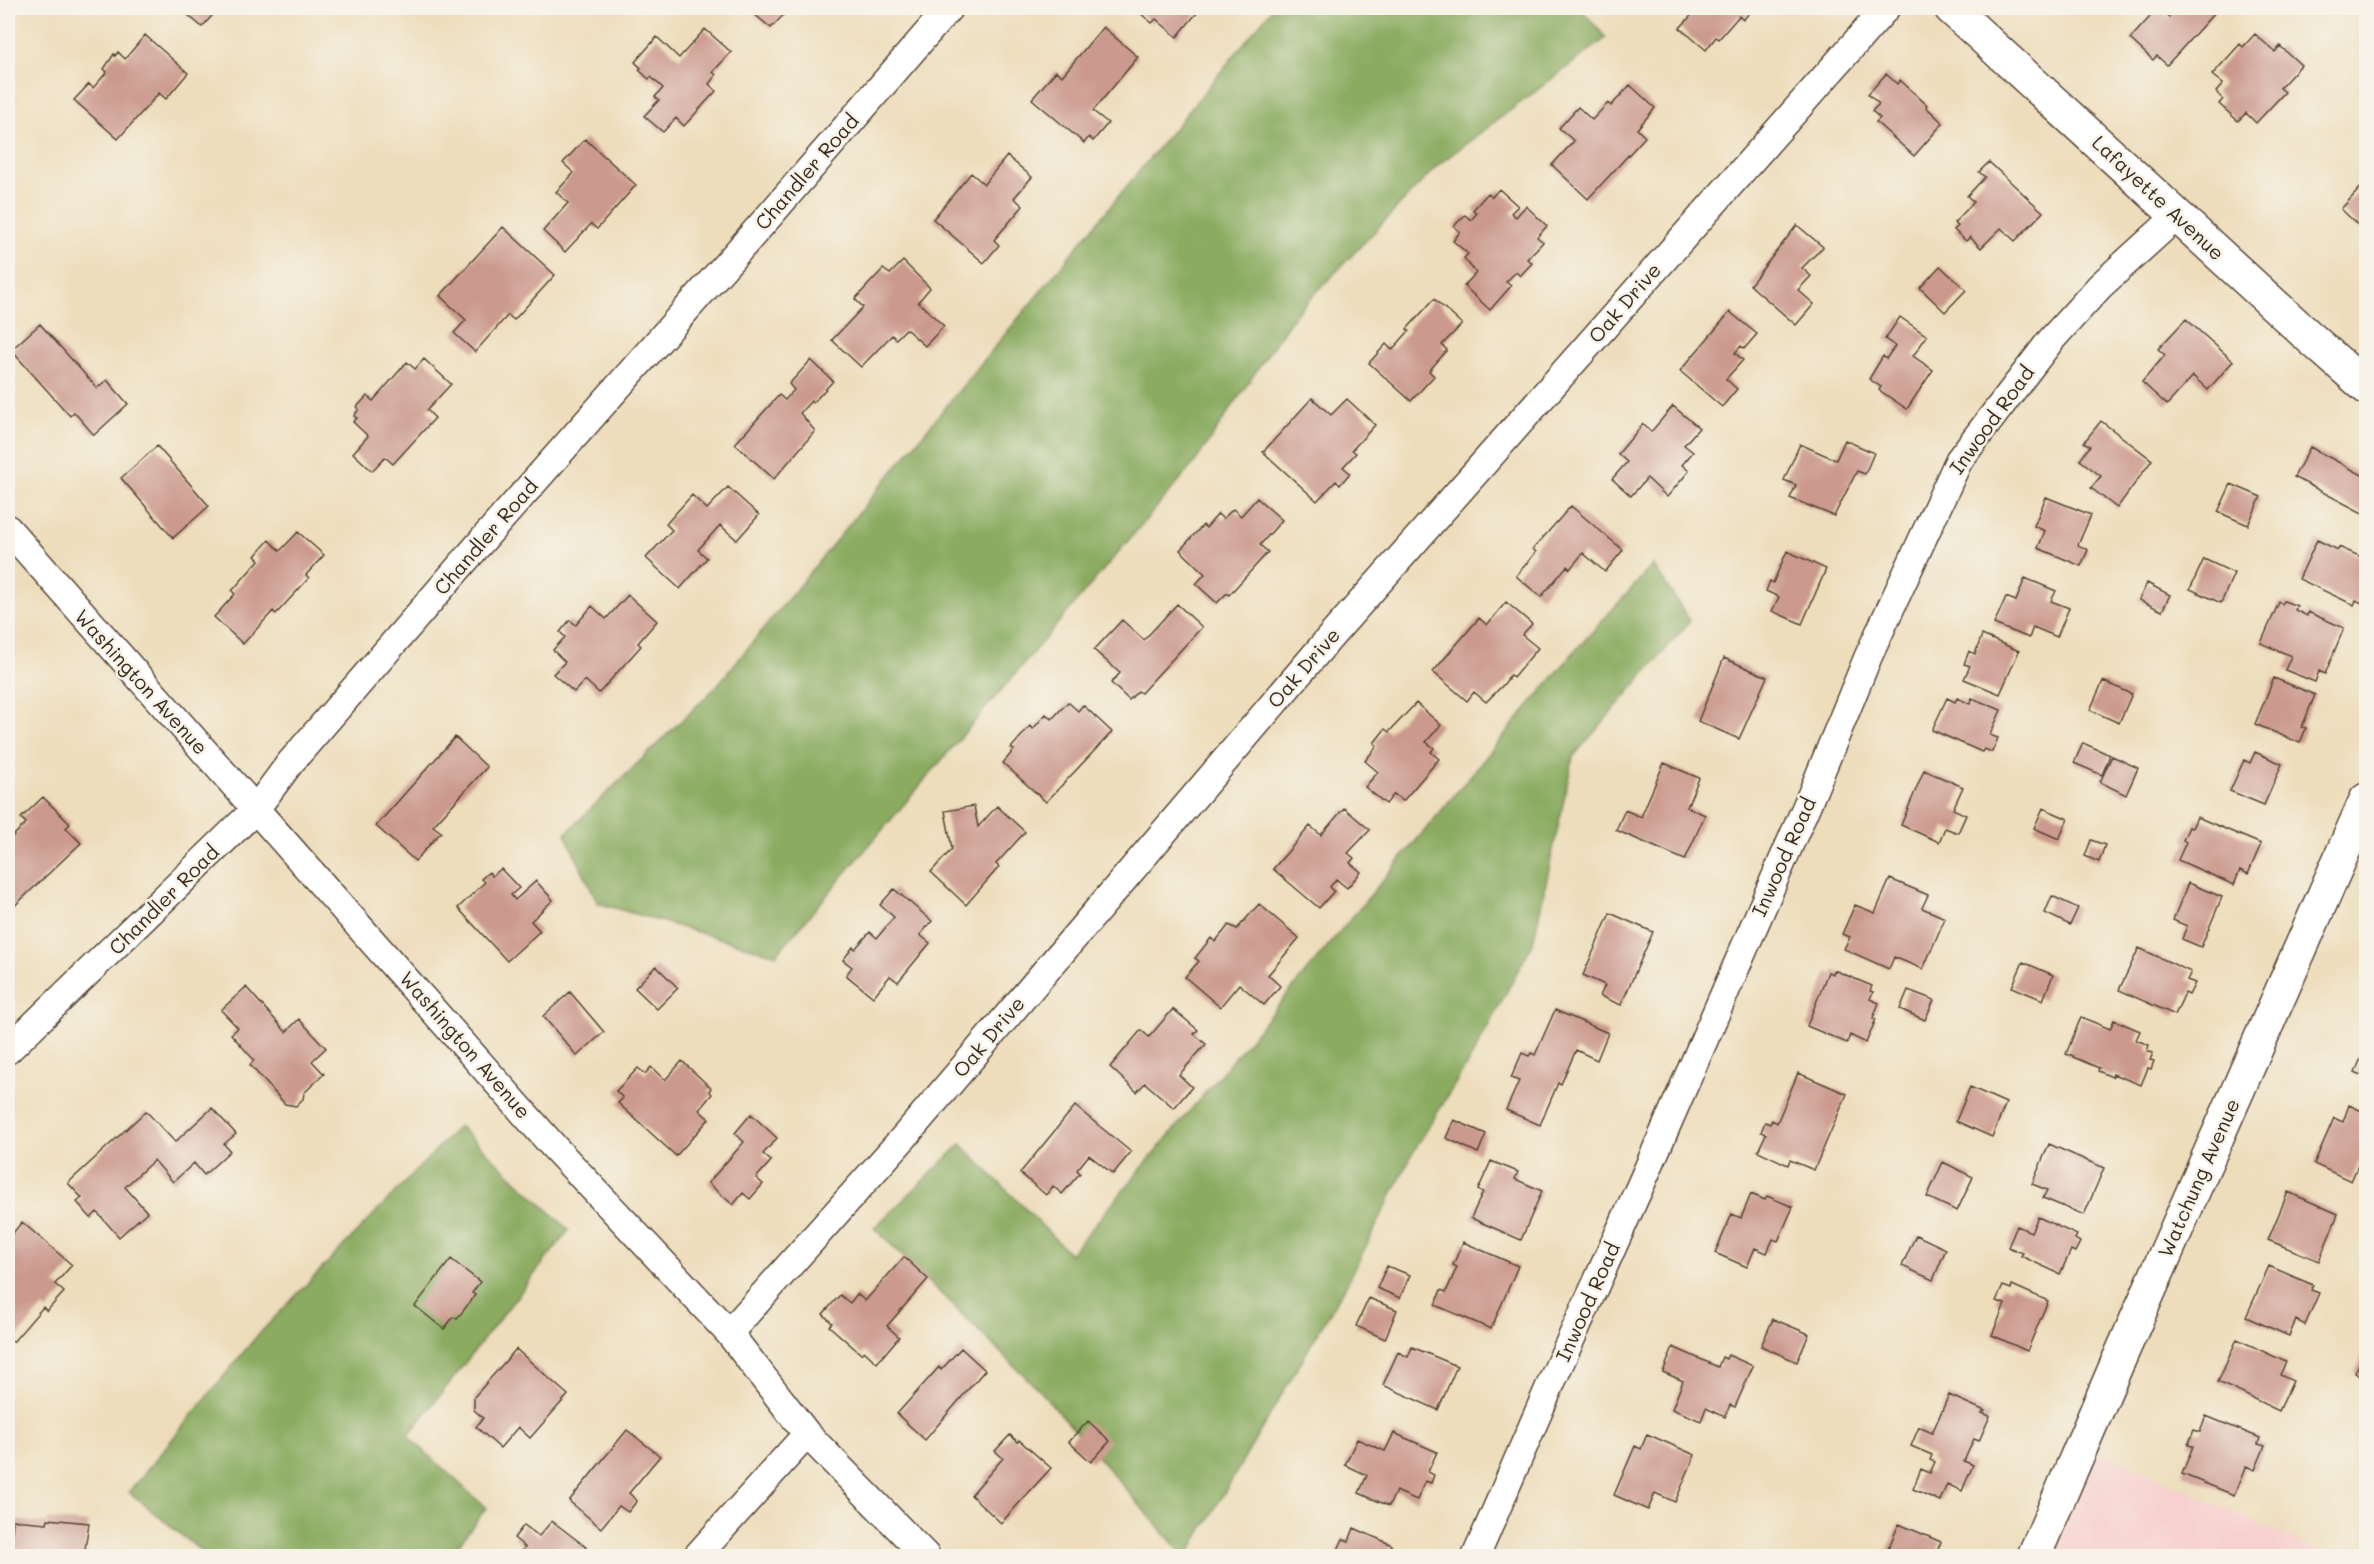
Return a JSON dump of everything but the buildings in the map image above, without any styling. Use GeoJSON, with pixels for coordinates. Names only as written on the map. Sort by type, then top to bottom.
{"type":"FeatureCollection","features":[{"type":"Feature","properties":{"kind":"main road","name":"Lafayette Avenue"},"geometry":{"type":"LineString","coordinates":[[1951,8],[2306,334],[2367,387]]}},
{"type":"Feature","properties":{"kind":"main road","name":"Watchung Avenue"},"geometry":{"type":"LineString","coordinates":[[2034,1557],[2367,800]]}},
{"type":"Feature","properties":{"kind":"street","name":"Chandler Road"},"geometry":{"type":"LineString","coordinates":[[8,1050],[255,810],[290,763],[487,535],[770,215],[949,8]]}},
{"type":"Feature","properties":{"kind":"street","name":"Oak Drive"},"geometry":{"type":"LineString","coordinates":[[729,1333],[905,1136],[1340,626],[1886,8]]}},
{"type":"Feature","properties":{"kind":"street","name":"Inwood Road"},"geometry":{"type":"LineString","coordinates":[[1476,1557],[1552,1381],[1647,1172],[1873,646],[1959,460],[2051,340],[2100,286],[2178,215]]}},
{"type":"Feature","properties":{"kind":"street","name":"Washington Avenue"},"geometry":{"type":"LineString","coordinates":[[8,529],[554,1146],[729,1333],[807,1434],[926,1557]]}},
{"type":"Feature","properties":{"kind":"street"},"geometry":{"type":"LineString","coordinates":[[697,1557],[807,1434]]}},
{"type":"Feature","properties":{"kind":"shaded area"},"geometry":{"type":"Polygon","coordinates":[[[2083,1443],[2329,1556],[2033,1556],[2083,1443]]]}},
{"type":"Feature","properties":{"kind":"green space"},"geometry":{"type":"Polygon","coordinates":[[[1273,8],[1580,8],[1606,38],[1438,165],[1292,318],[1195,462],[776,955],[598,903],[565,834],[715,688],[1273,8]]]}},
{"type":"Feature","properties":{"kind":"green space"},"geometry":{"type":"Polygon","coordinates":[[[1653,565],[1690,621],[1573,757],[1533,943],[1471,1058],[1415,1149],[1349,1280],[1187,1556],[1184,1556],[1042,1393],[874,1228],[961,1144],[1070,1254],[1574,652],[1653,565]]]}},
{"type":"Feature","properties":{"kind":"green space"},"geometry":{"type":"Polygon","coordinates":[[[459,1126],[569,1230],[408,1436],[486,1508],[450,1556],[207,1556],[129,1492],[256,1337],[459,1126]]]}}]}
